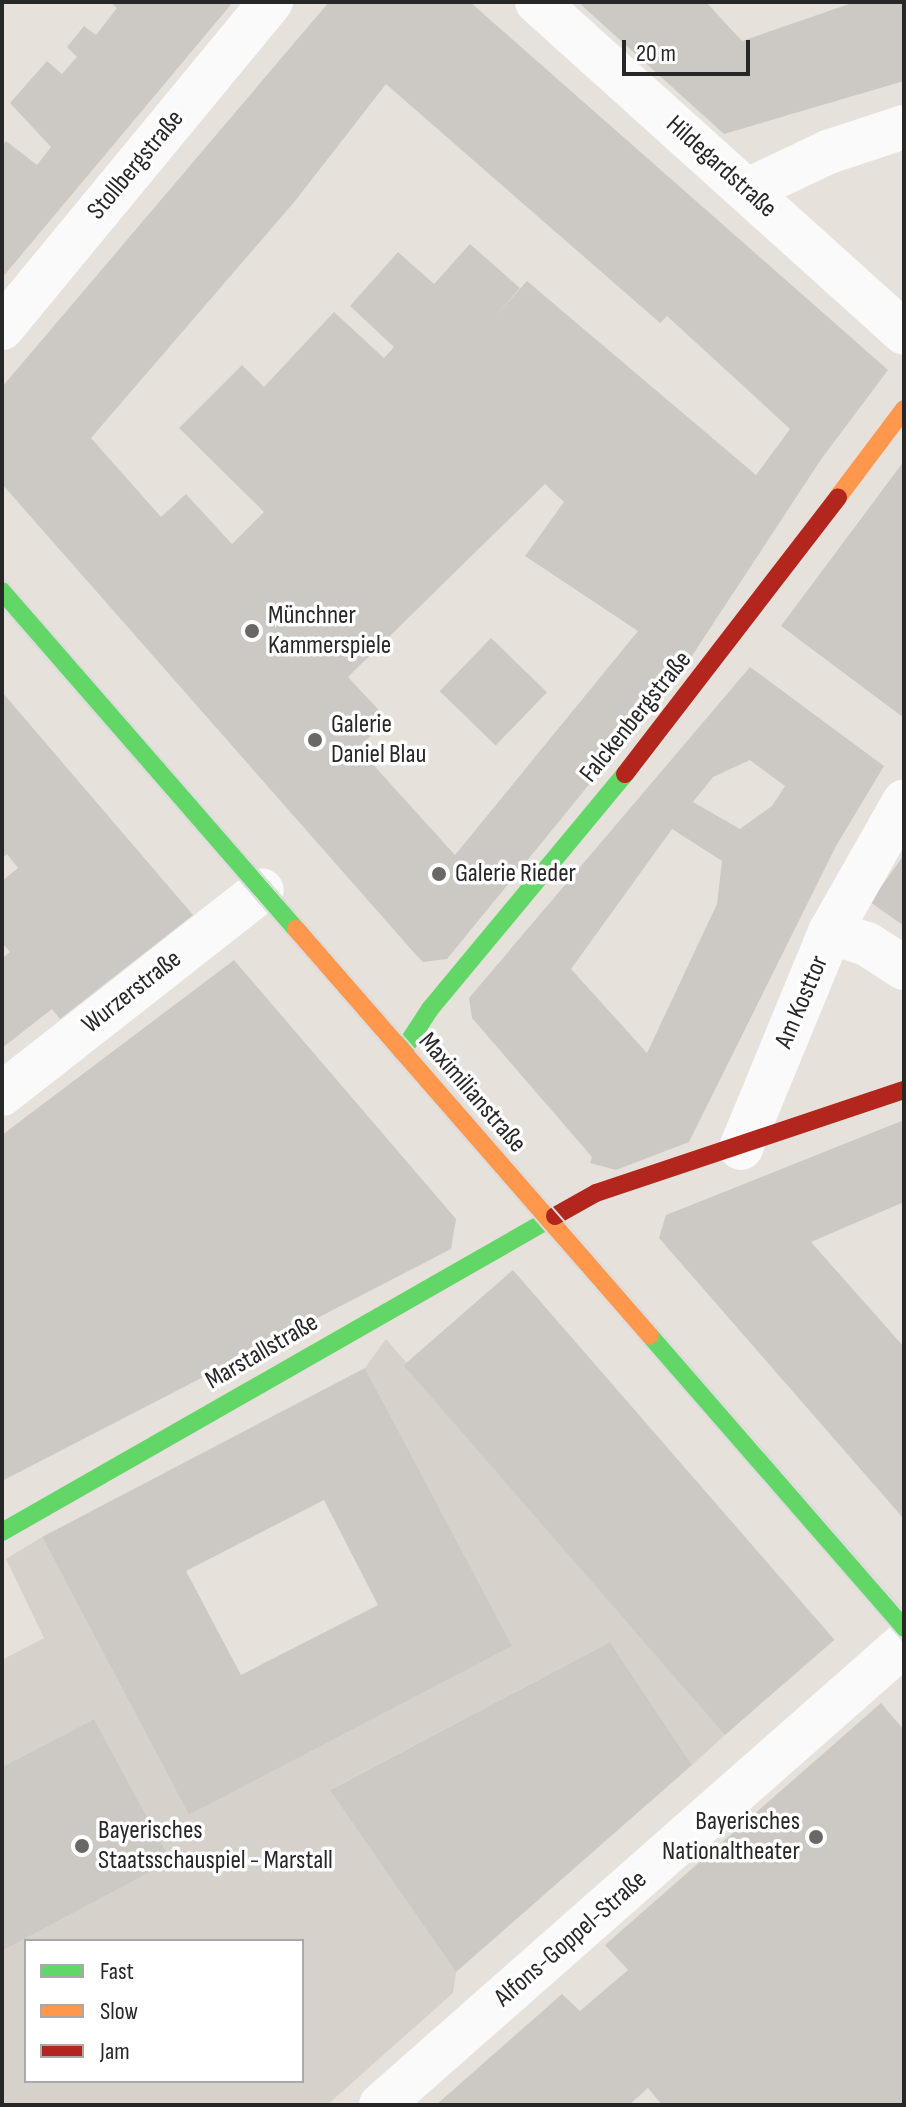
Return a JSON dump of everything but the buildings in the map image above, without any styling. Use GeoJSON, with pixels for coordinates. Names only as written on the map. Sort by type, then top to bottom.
{"type":"FeatureCollection","features":[{"type":"Feature","properties":{"kind":"street","name":"Stollbergstraße"},"geometry":{"type":"LineString","coordinates":[[2,328],[271,2]]}},
{"type":"Feature","properties":{"kind":"street","name":"Hildegardstraße"},"geometry":{"type":"LineString","coordinates":[[537,2],[904,333]]}},
{"type":"Feature","properties":{"kind":"street"},"geometry":{"type":"LineString","coordinates":[[748,190],[828,152],[904,127]]}},
{"type":"Feature","properties":{"kind":"street","name":"Falckenbergstraße"},"geometry":{"type":"LineString","coordinates":[[402,1052],[430,1009],[679,709],[904,409]]}},
{"type":"Feature","properties":{"kind":"street","name":"Maximilianstraße"},"geometry":{"type":"LineString","coordinates":[[2,591],[904,1628]]}},
{"type":"Feature","properties":{"kind":"street"},"geometry":{"type":"LineString","coordinates":[[830,932],[904,802]]}},
{"type":"Feature","properties":{"kind":"street","name":"Wurzerstraße"},"geometry":{"type":"LineString","coordinates":[[2,1094],[262,890]]}},
{"type":"Feature","properties":{"kind":"street","name":"Am Kosttor"},"geometry":{"type":"LineString","coordinates":[[741,1148],[830,932],[867,944],[904,968]]}},
{"type":"Feature","properties":{"kind":"street"},"geometry":{"type":"LineString","coordinates":[[549,1220],[596,1193],[741,1148],[904,1090]]}},
{"type":"Feature","properties":{"kind":"street","name":"Marstallstraße"},"geometry":{"type":"LineString","coordinates":[[2,1532],[549,1220]]}},
{"type":"Feature","properties":{"kind":"street","name":"Alfons-Goppel-Straße"},"geometry":{"type":"LineString","coordinates":[[381,2105],[904,1644]]}},
{"type":"Feature","properties":{"kind":"shaded area"},"geometry":{"type":"Polygon","coordinates":[[[386,1339],[726,1734],[692,1765],[610,1642],[331,1789],[456,1972],[453,1993],[327,2105],[2,2105],[2,1951],[24,1939],[24,2083],[304,2083],[304,1939],[25,1939],[171,1861],[94,1719],[2,1767],[2,1660],[44,1638],[6,1559],[42,1537],[189,1815],[511,1646],[365,1368],[386,1339]]]}},
{"type":"Feature","properties":{"kind":"tram line"},"geometry":{"type":"LineString","coordinates":[[2,576],[904,1611]]}},
{"type":"Feature","properties":{"kind":"tram line"},"geometry":{"type":"LineString","coordinates":[[2,607],[904,1642]]}},
{"type":"Feature","properties":{"kind":"traffic: fast"},"geometry":{"type":"LineString","coordinates":[[2,591],[296,929]]}},
{"type":"Feature","properties":{"kind":"traffic: fast"},"geometry":{"type":"LineString","coordinates":[[402,1052],[430,1009],[625,774]]}},
{"type":"Feature","properties":{"kind":"traffic: fast"},"geometry":{"type":"LineString","coordinates":[[2,1532],[555,1216]]}},
{"type":"Feature","properties":{"kind":"traffic: fast"},"geometry":{"type":"LineString","coordinates":[[650,1336],[904,1628]]}},
{"type":"Feature","properties":{"kind":"traffic: slow"},"geometry":{"type":"LineString","coordinates":[[838,497],[904,409]]}},
{"type":"Feature","properties":{"kind":"traffic: slow"},"geometry":{"type":"LineString","coordinates":[[296,929],[650,1336]]}},
{"type":"Feature","properties":{"kind":"traffic: jam"},"geometry":{"type":"LineString","coordinates":[[625,774],[838,497]]}},
{"type":"Feature","properties":{"kind":"traffic: jam"},"geometry":{"type":"LineString","coordinates":[[555,1216],[596,1193],[904,1090]]}},
{"type":"Feature","properties":{"kind":"place","name":"Münchner Kammerspiele"},"geometry":{"type":"Point","coordinates":[252,631]}},
{"type":"Feature","properties":{"kind":"place","name":"Galerie Daniel Blau"},"geometry":{"type":"Point","coordinates":[315,740]}},
{"type":"Feature","properties":{"kind":"place","name":"Galerie Rieder"},"geometry":{"type":"Point","coordinates":[439,874]}},
{"type":"Feature","properties":{"kind":"place","name":"Bayerisches Nationaltheater"},"geometry":{"type":"Point","coordinates":[816,1837]}},
{"type":"Feature","properties":{"kind":"place","name":"Bayerisches Staatsschauspiel - Marstall"},"geometry":{"type":"Point","coordinates":[82,1846]}}]}
